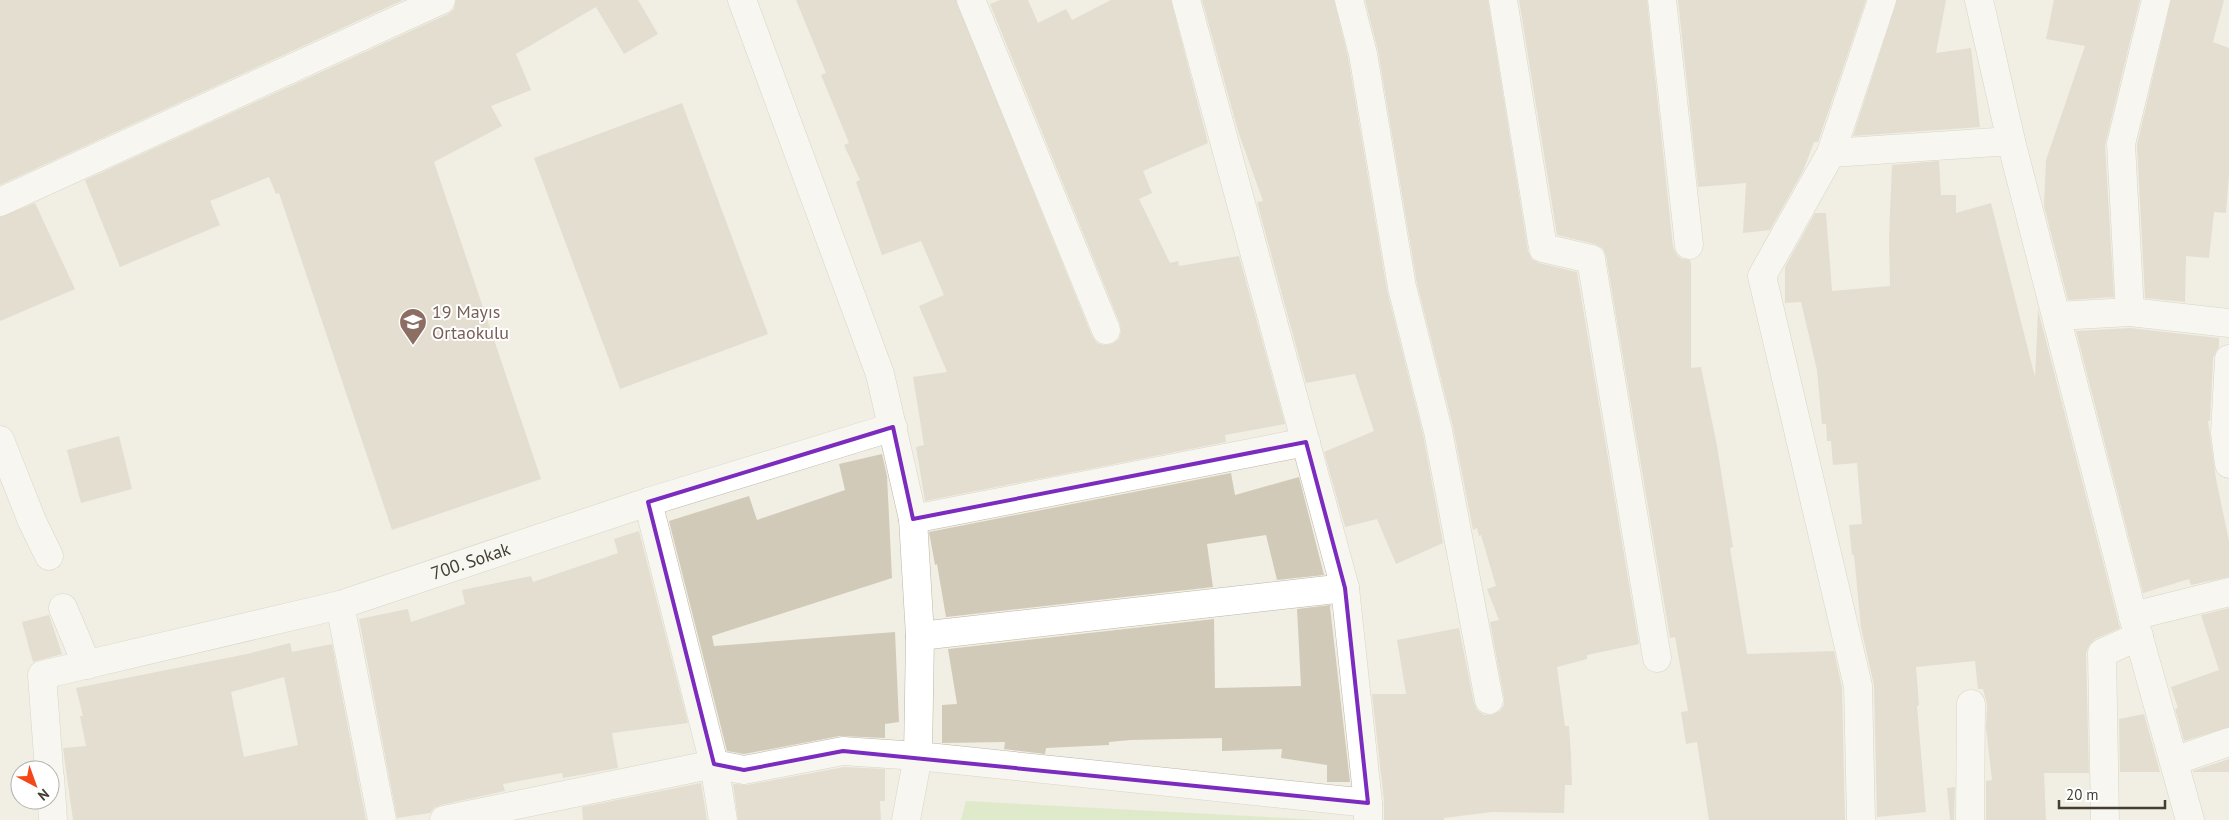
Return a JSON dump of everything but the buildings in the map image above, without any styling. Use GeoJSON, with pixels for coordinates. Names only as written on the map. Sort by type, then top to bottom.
{"type":"FeatureCollection","features":[{"type":"Feature","properties":{"kind":"street"},"geometry":{"type":"LineString","coordinates":[[0,202],[441,0]]}},
{"type":"Feature","properties":{"kind":"street"},"geometry":{"type":"LineString","coordinates":[[742,0],[880,374],[913,520],[920,636],[918,756],[906,820]]}},
{"type":"Feature","properties":{"kind":"street"},"geometry":{"type":"LineString","coordinates":[[971,0],[1106,330]]}},
{"type":"Feature","properties":{"kind":"street"},"geometry":{"type":"LineString","coordinates":[[444,820],[714,764],[744,770],[843,751],[918,756],[1368,812],[1346,588],[1186,0]]}},
{"type":"Feature","properties":{"kind":"street"},"geometry":{"type":"LineString","coordinates":[[1349,0],[1363,54],[1402,287],[1438,431],[1489,700]]}},
{"type":"Feature","properties":{"kind":"street"},"geometry":{"type":"LineString","coordinates":[[1503,0],[1543,248],[1591,259],[1657,658]]}},
{"type":"Feature","properties":{"kind":"street"},"geometry":{"type":"LineString","coordinates":[[1662,0],[1689,245]]}},
{"type":"Feature","properties":{"kind":"street"},"geometry":{"type":"LineString","coordinates":[[1861,820],[1858,686],[1762,276],[1831,153],[1882,0]]}},
{"type":"Feature","properties":{"kind":"street"},"geometry":{"type":"LineString","coordinates":[[1979,0],[2011,141],[2136,626],[2190,820]]}},
{"type":"Feature","properties":{"kind":"street"},"geometry":{"type":"LineString","coordinates":[[2130,312],[2121,144],[2156,0]]}},
{"type":"Feature","properties":{"kind":"street"},"geometry":{"type":"LineString","coordinates":[[1831,153],[2011,141]]}},
{"type":"Feature","properties":{"kind":"street"},"geometry":{"type":"LineString","coordinates":[[2057,316],[2130,312],[2229,323]]}},
{"type":"Feature","properties":{"kind":"street"},"geometry":{"type":"LineString","coordinates":[[2229,359],[2226,433],[2229,464]]}},
{"type":"Feature","properties":{"kind":"street","name":"700. Sokak"},"geometry":{"type":"LineString","coordinates":[[49,760],[42,675],[340,605],[648,502],[892,427]]}},
{"type":"Feature","properties":{"kind":"street"},"geometry":{"type":"LineString","coordinates":[[0,440],[32,521],[49,556]]}},
{"type":"Feature","properties":{"kind":"street"},"geometry":{"type":"LineString","coordinates":[[913,520],[1306,442]]}},
{"type":"Feature","properties":{"kind":"street"},"geometry":{"type":"LineString","coordinates":[[648,502],[714,764],[724,820]]}},
{"type":"Feature","properties":{"kind":"street"},"geometry":{"type":"LineString","coordinates":[[920,636],[1346,588]]}},
{"type":"Feature","properties":{"kind":"street"},"geometry":{"type":"LineString","coordinates":[[2104,820],[2102,653],[2136,626],[2229,592]]}},
{"type":"Feature","properties":{"kind":"street"},"geometry":{"type":"LineString","coordinates":[[340,605],[382,820]]}},
{"type":"Feature","properties":{"kind":"street"},"geometry":{"type":"LineString","coordinates":[[63,608],[87,665]]}},
{"type":"Feature","properties":{"kind":"street"},"geometry":{"type":"LineString","coordinates":[[1970,820],[1971,704]]}},
{"type":"Feature","properties":{"kind":"street"},"geometry":{"type":"LineString","coordinates":[[2174,761],[2229,742]]}},
{"type":"Feature","properties":{"kind":"highlighted area"},"geometry":{"type":"Polygon","coordinates":[[[893,427],[913,519],[1306,442],[1345,588],[1368,803],[843,751],[744,770],[714,764],[648,502],[893,427]]]}},
{"type":"Feature","properties":{"kind":"green space"},"geometry":{"type":"Polygon","coordinates":[[[966,801],[1323,820],[961,820],[966,801]]]}},
{"type":"Feature","properties":{"kind":"place","name":"19 Mayıs Ortaokulu"},"geometry":{"type":"Point","coordinates":[413,346]}}]}
